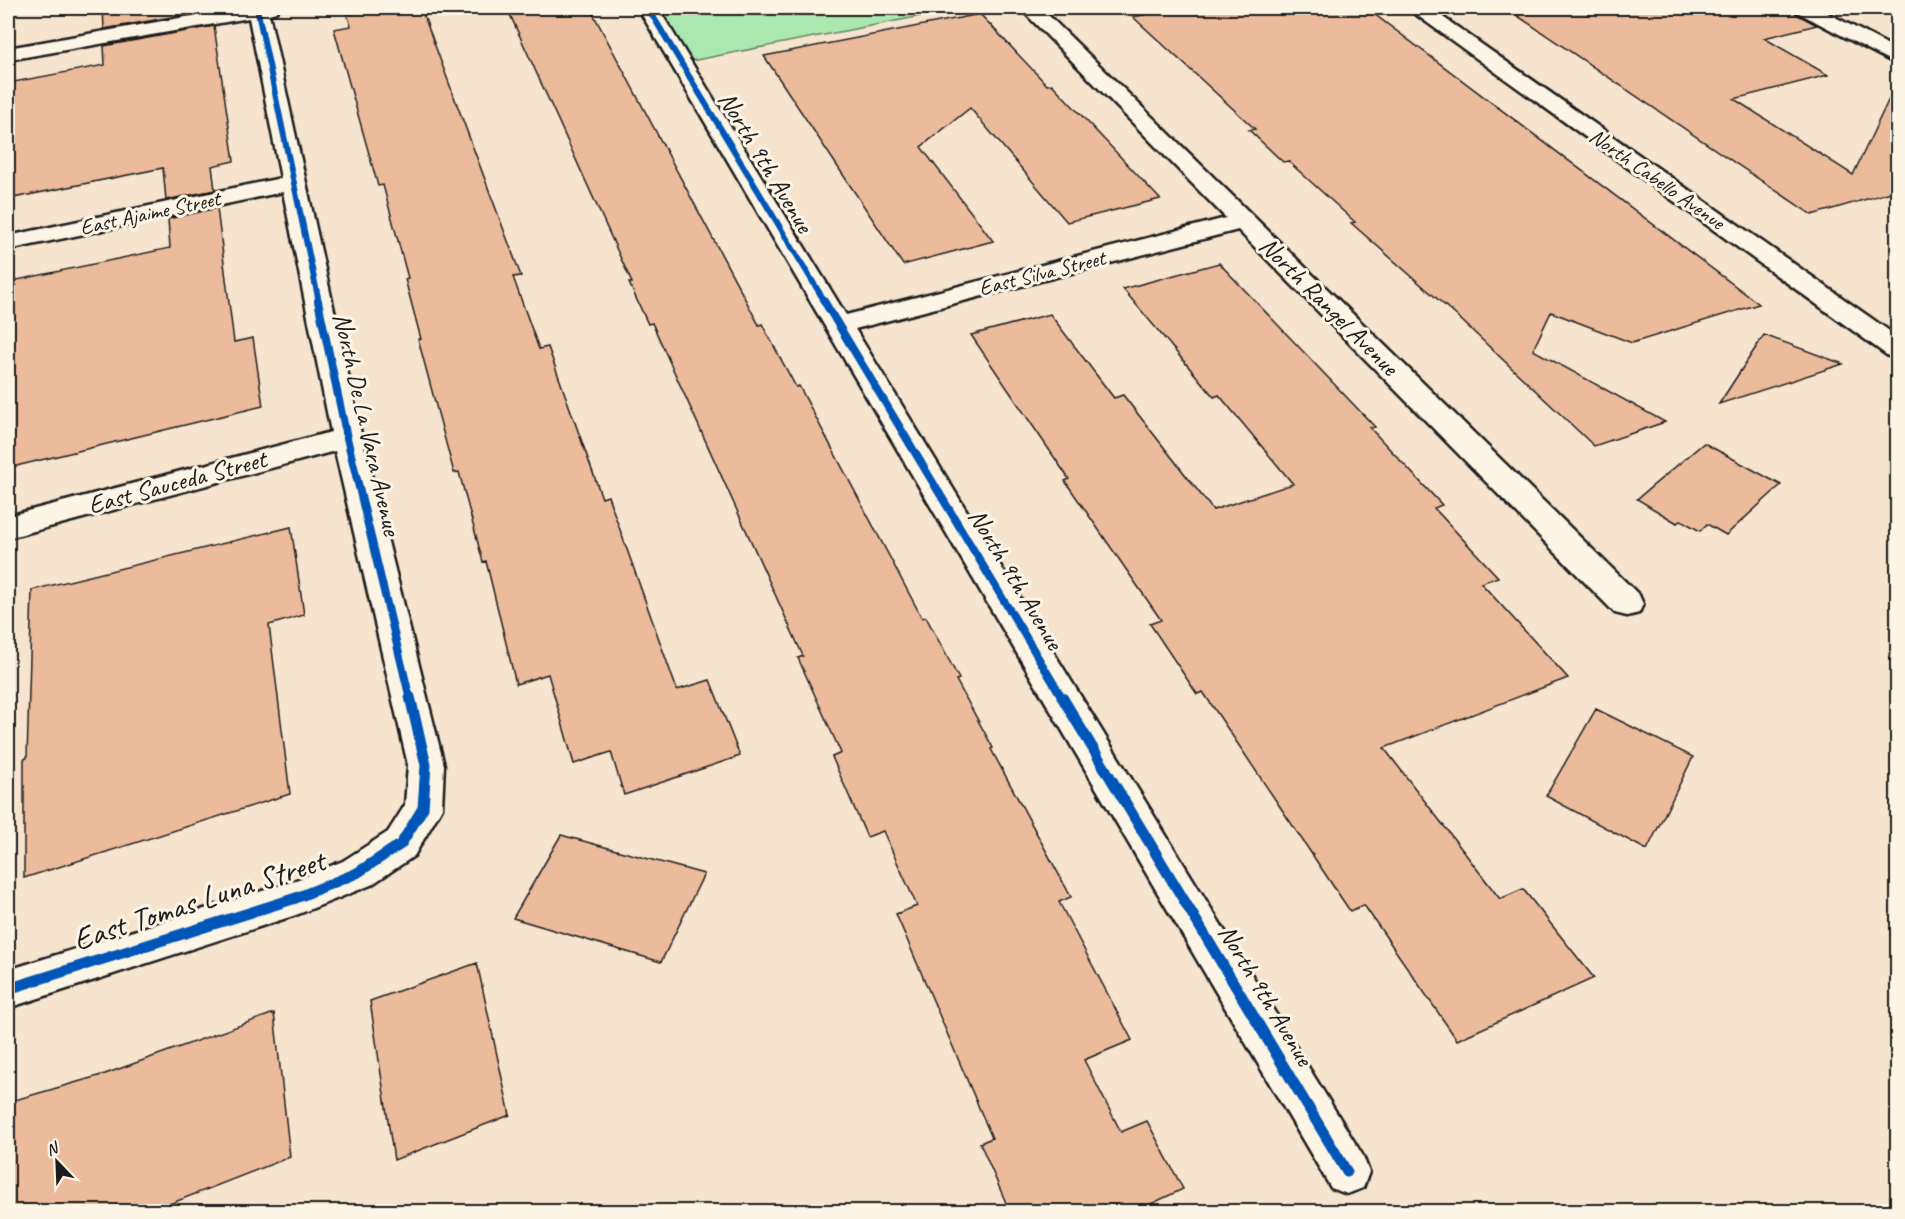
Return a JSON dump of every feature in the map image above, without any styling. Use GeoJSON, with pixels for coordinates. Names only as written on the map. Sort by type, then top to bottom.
{"type":"FeatureCollection","features":[{"type":"Feature","properties":{"kind":"street"},"geometry":{"type":"LineString","coordinates":[[8,54],[261,8]]}},
{"type":"Feature","properties":{"kind":"street","name":"North De La Vara Avenue"},"geometry":{"type":"LineString","coordinates":[[261,8],[293,183],[347,438],[426,765],[423,808],[401,844]]}},
{"type":"Feature","properties":{"kind":"street","name":"North 9th Avenue"},"geometry":{"type":"LineString","coordinates":[[648,8],[1347,1172]]}},
{"type":"Feature","properties":{"kind":"street","name":"North Rangel Avenue"},"geometry":{"type":"LineString","coordinates":[[1030,8],[1627,604]]}},
{"type":"Feature","properties":{"kind":"street","name":"North Cabello Avenue"},"geometry":{"type":"LineString","coordinates":[[1417,8],[1898,350]]}},
{"type":"Feature","properties":{"kind":"street"},"geometry":{"type":"LineString","coordinates":[[1804,8],[1898,59]]}},
{"type":"Feature","properties":{"kind":"street","name":"East Ajaime Street"},"geometry":{"type":"LineString","coordinates":[[8,243],[293,183]]}},
{"type":"Feature","properties":{"kind":"street","name":"East Silva Street"},"geometry":{"type":"LineString","coordinates":[[839,325],[1244,221]]}},
{"type":"Feature","properties":{"kind":"street","name":"East Sauceda Street"},"geometry":{"type":"LineString","coordinates":[[8,526],[347,438]]}},
{"type":"Feature","properties":{"kind":"street","name":"East Tomas Luna Street"},"geometry":{"type":"LineString","coordinates":[[8,989],[296,898],[357,873],[401,844]]}},
{"type":"Feature","properties":{"kind":"green space"},"geometry":{"type":"Polygon","coordinates":[[[648,8],[962,8],[681,63],[648,8]]]}},
{"type":"Feature","properties":{"kind":"building"},"geometry":{"type":"Polygon","coordinates":[[[103,8],[211,8],[211,10],[104,29],[103,8]]]}},
{"type":"Feature","properties":{"kind":"building"},"geometry":{"type":"Polygon","coordinates":[[[384,8],[421,8],[521,276],[513,277],[539,349],[548,347],[602,498],[608,496],[677,690],[710,680],[740,756],[624,795],[611,752],[574,764],[548,674],[516,684],[486,561],[483,562],[459,472],[454,473],[418,339],[421,339],[405,279],[408,278],[383,185],[378,186],[334,29],[351,26],[347,14],[384,8]]]}},
{"type":"Feature","properties":{"kind":"building"},"geometry":{"type":"Polygon","coordinates":[[[507,8],[590,8],[759,325],[762,324],[796,387],[799,386],[922,618],[926,617],[959,679],[956,680],[993,748],[991,749],[1071,897],[1059,902],[1132,1040],[1084,1060],[1121,1132],[1147,1121],[1183,1189],[1134,1212],[1010,1212],[980,1143],[992,1138],[896,914],[917,906],[883,831],[867,837],[832,757],[841,753],[798,658],[803,656],[652,323],[648,324],[629,283],[632,283],[507,8]]]}},
{"type":"Feature","properties":{"kind":"building"},"geometry":{"type":"Polygon","coordinates":[[[1177,8],[1366,8],[1759,304],[1632,343],[1551,312],[1533,350],[1665,422],[1594,446],[1459,318],[1351,223],[1355,222],[1288,161],[1283,162],[1249,130],[1255,129],[1133,17],[1177,8]]]}},
{"type":"Feature","properties":{"kind":"building"},"geometry":{"type":"Polygon","coordinates":[[[1506,8],[1792,8],[1796,14],[1817,25],[1764,38],[1828,75],[1734,99],[1853,175],[1898,80],[1898,190],[1812,215],[1506,8]]]}},
{"type":"Feature","properties":{"kind":"building"},"geometry":{"type":"Polygon","coordinates":[[[980,14],[1047,85],[1052,84],[1160,199],[1067,222],[970,108],[921,147],[993,241],[903,265],[764,56],[980,14]]]}},
{"type":"Feature","properties":{"kind":"building"},"geometry":{"type":"Polygon","coordinates":[[[214,26],[234,161],[212,166],[215,190],[166,200],[163,168],[8,199],[8,83],[105,65],[104,46],[214,26]]]}},
{"type":"Feature","properties":{"kind":"building"},"geometry":{"type":"Polygon","coordinates":[[[217,208],[234,342],[253,338],[263,406],[8,468],[12,281],[170,248],[168,219],[217,208]]]}},
{"type":"Feature","properties":{"kind":"building"},"geometry":{"type":"Polygon","coordinates":[[[1219,263],[1375,427],[1370,428],[1442,505],[1434,508],[1498,577],[1481,583],[1568,678],[1384,748],[1500,899],[1523,889],[1594,978],[1457,1040],[1364,905],[1350,911],[1203,692],[1197,694],[1150,624],[1161,620],[1065,481],[1069,479],[971,335],[1050,314],[1114,398],[1123,395],[1213,510],[1293,484],[1219,395],[1214,397],[1123,289],[1219,263]]]}},
{"type":"Feature","properties":{"kind":"building"},"geometry":{"type":"Polygon","coordinates":[[[1764,335],[1843,364],[1719,404],[1764,335]]]}},
{"type":"Feature","properties":{"kind":"building"},"geometry":{"type":"Polygon","coordinates":[[[1704,443],[1781,485],[1726,535],[1707,524],[1700,531],[1681,520],[1677,523],[1637,499],[1704,443]]]}},
{"type":"Feature","properties":{"kind":"building"},"geometry":{"type":"Polygon","coordinates":[[[291,527],[304,615],[269,625],[290,794],[24,878],[24,759],[27,758],[32,590],[291,527]]]}},
{"type":"Feature","properties":{"kind":"building"},"geometry":{"type":"Polygon","coordinates":[[[1596,709],[1693,757],[1647,850],[1546,796],[1596,709]]]}},
{"type":"Feature","properties":{"kind":"building"},"geometry":{"type":"Polygon","coordinates":[[[561,835],[704,874],[661,962],[513,918],[561,835]]]}},
{"type":"Feature","properties":{"kind":"building"},"geometry":{"type":"Polygon","coordinates":[[[477,963],[510,1115],[394,1160],[370,1001],[477,963]]]}},
{"type":"Feature","properties":{"kind":"building"},"geometry":{"type":"Polygon","coordinates":[[[274,1013],[290,1157],[149,1212],[8,1212],[8,1102],[105,1074],[274,1013]]]}},
{"type":"Feature","properties":{"kind":"cycle path"},"geometry":{"type":"LineString","coordinates":[[8,989],[296,898],[357,873],[401,844],[423,808],[426,765],[347,438],[257,8]]}},
{"type":"Feature","properties":{"kind":"cycle path"},"geometry":{"type":"LineString","coordinates":[[648,8],[1347,1172]]}}]}
